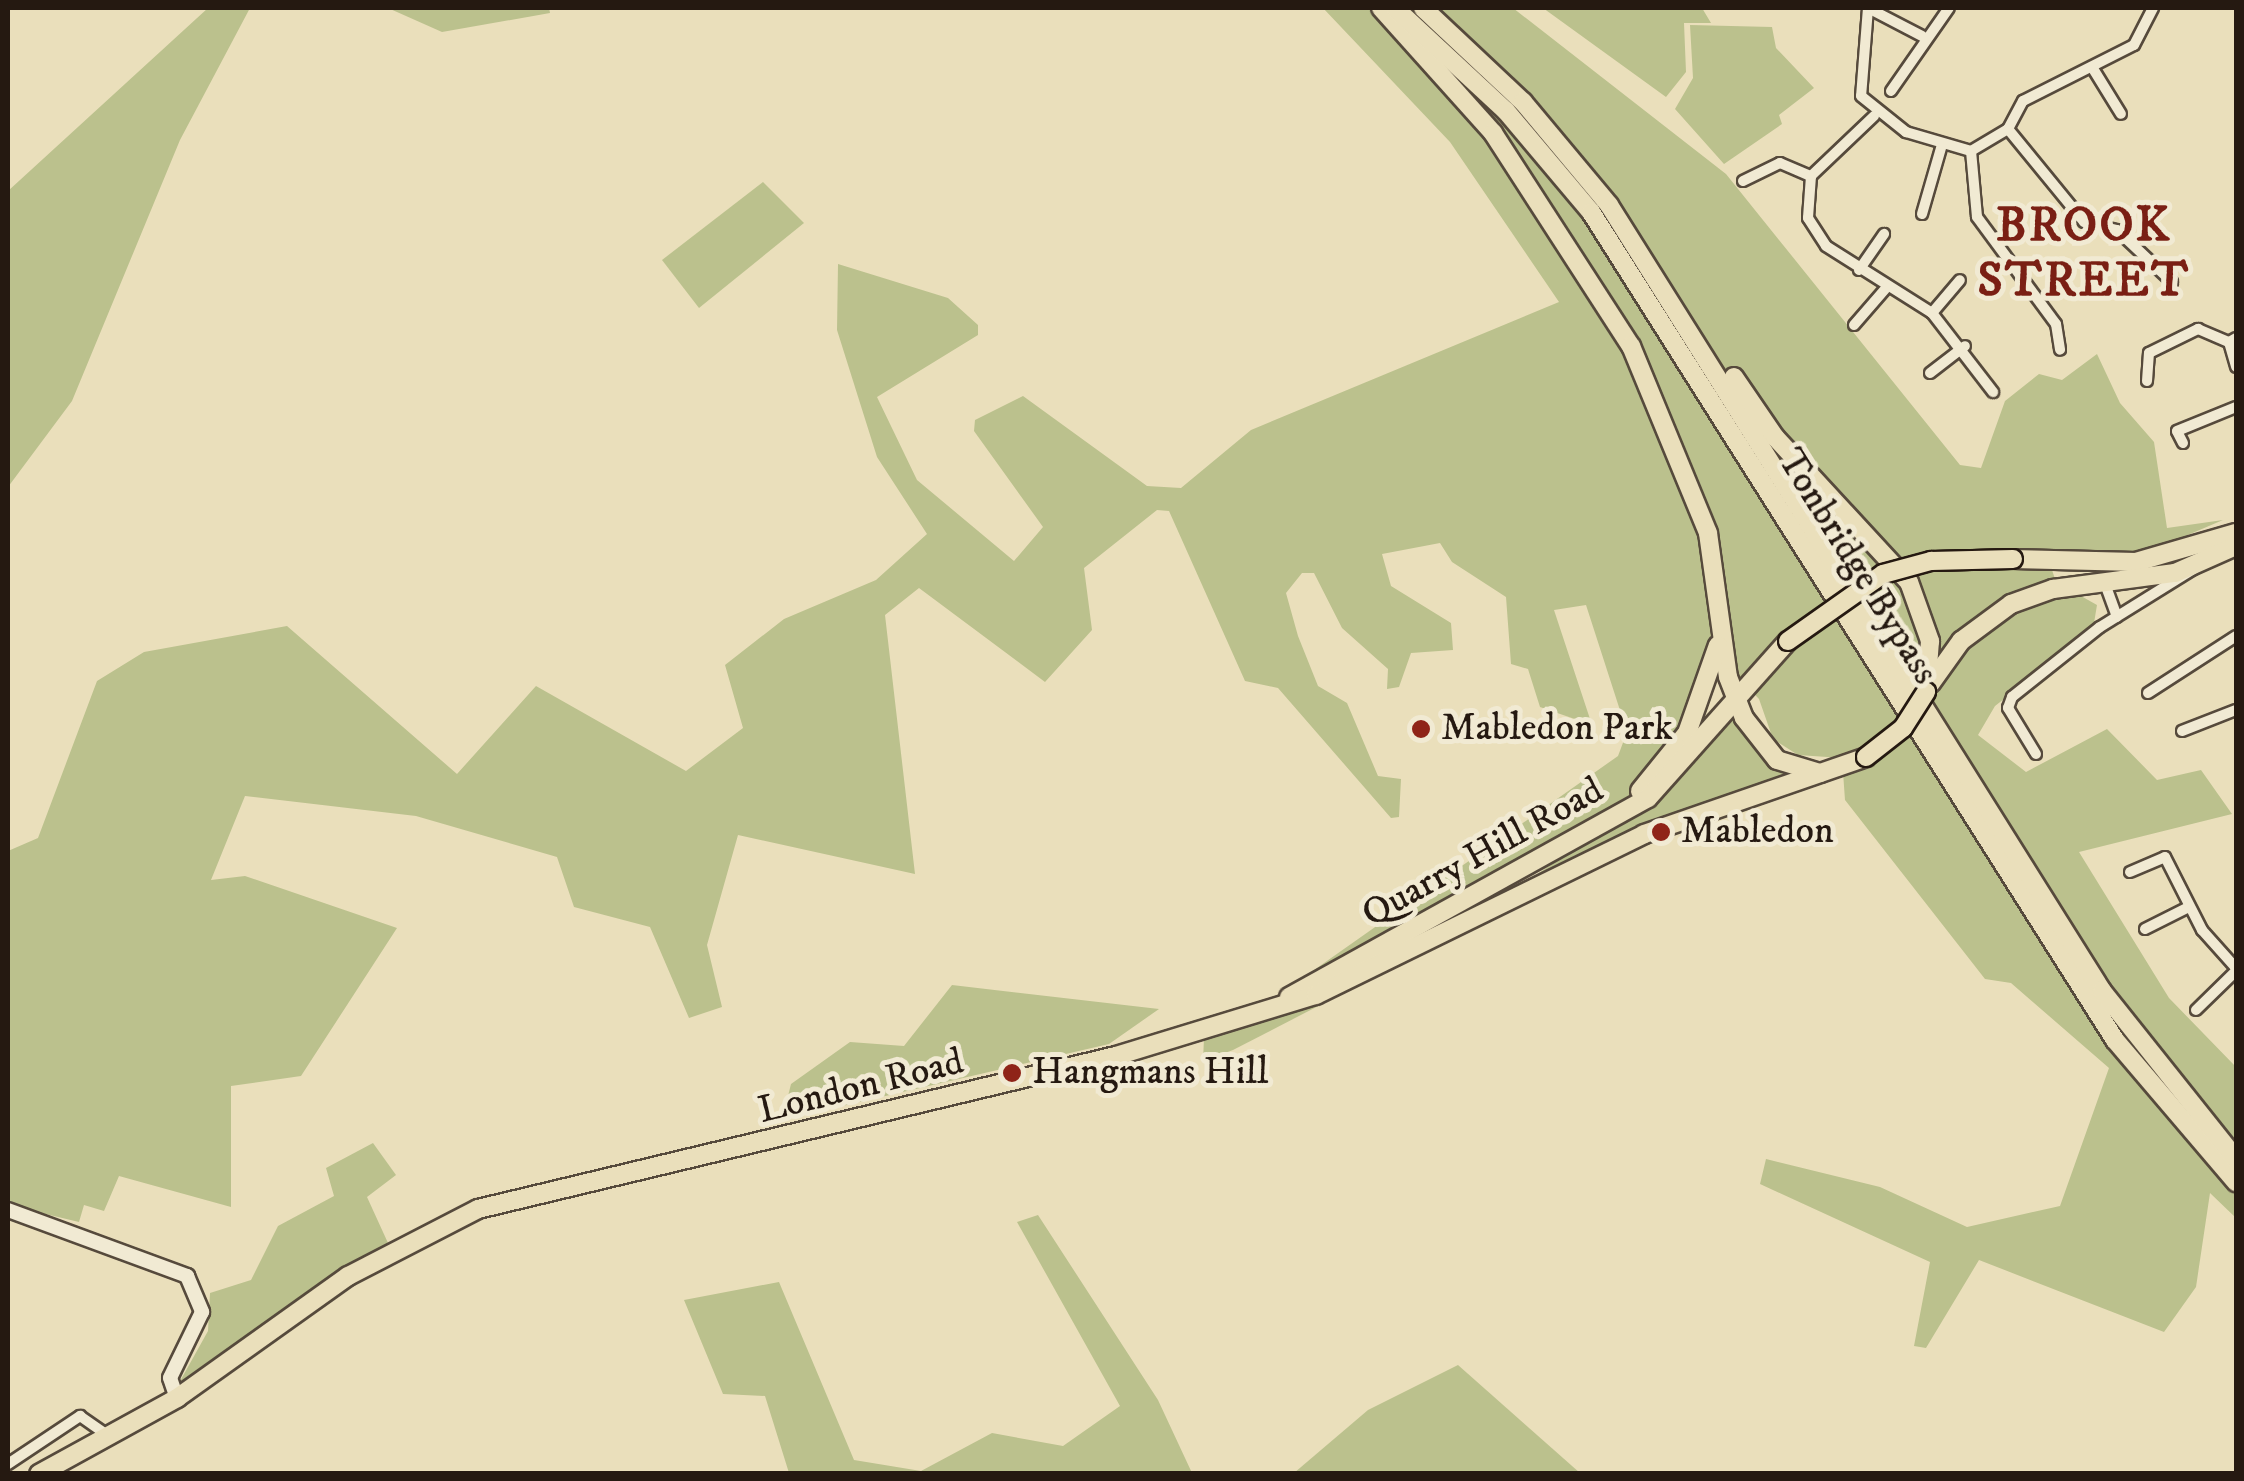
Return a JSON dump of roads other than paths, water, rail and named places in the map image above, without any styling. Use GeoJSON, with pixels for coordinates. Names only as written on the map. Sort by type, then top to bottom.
{"type":"FeatureCollection","features":[{"type":"Feature","properties":{"kind":"highway"},"geometry":{"type":"LineString","coordinates":[[1381,8],[1493,133],[1631,346],[1690,471],[1738,702],[1763,746],[1788,766],[1831,774]]}},
{"type":"Feature","properties":{"kind":"highway","name":"Tonbridge Bypass"},"geometry":{"type":"LineString","coordinates":[[1395,8],[1506,111],[1620,254],[2106,1026],[2236,1182]]}},
{"type":"Feature","properties":{"kind":"highway","name":"Tonbridge Bypass"},"geometry":{"type":"LineString","coordinates":[[1423,8],[1558,142],[1669,293],[2102,991],[2236,1159]]}},
{"type":"Feature","properties":{"kind":"highway"},"geometry":{"type":"LineString","coordinates":[[1669,293],[1775,437],[1910,582],[1935,666]]}},
{"type":"Feature","properties":{"kind":"highway","name":"Quarry Hill Road"},"geometry":{"type":"LineString","coordinates":[[1935,666],[2011,604],[2236,532]]}},
{"type":"Feature","properties":{"kind":"highway","name":"Quarry Hill Road"},"geometry":{"type":"LineString","coordinates":[[1272,1007],[1598,827],[1667,783],[1788,641],[1883,574],[1931,561],[2013,560],[2103,574],[2206,561],[2236,546]]}},
{"type":"Feature","properties":{"kind":"highway"},"geometry":{"type":"LineString","coordinates":[[1598,827],[1660,773],[1687,733],[1722,616]]}},
{"type":"Feature","properties":{"kind":"highway","name":"London Road"},"geometry":{"type":"LineString","coordinates":[[38,1474],[104,1433],[177,1398],[348,1276],[478,1209],[778,1142],[1272,1007],[1370,975],[1644,834],[1831,774],[1866,757],[1903,728],[1926,692],[1935,666]]}},
{"type":"Feature","properties":{"kind":"highway"},"geometry":{"type":"LineString","coordinates":[[1754,683],[1763,746]]}},
{"type":"Feature","properties":{"kind":"main road"},"geometry":{"type":"LineString","coordinates":[[8,1210],[187,1276],[202,1312],[170,1378],[177,1398]]}},
{"type":"Feature","properties":{"kind":"street"},"geometry":{"type":"LineString","coordinates":[[1922,36],[1868,8],[1861,96],[1874,116],[1941,148],[1971,151],[2008,129],[2023,102],[2134,45],[2153,8]]}},
{"type":"Feature","properties":{"kind":"street"},"geometry":{"type":"LineString","coordinates":[[1891,91],[1922,36],[1948,8]]}},
{"type":"Feature","properties":{"kind":"street"},"geometry":{"type":"LineString","coordinates":[[2092,67],[2122,114]]}},
{"type":"Feature","properties":{"kind":"street"},"geometry":{"type":"LineString","coordinates":[[1874,116],[1811,176],[1808,218],[1859,270],[1932,313],[1965,346],[1993,392]]}},
{"type":"Feature","properties":{"kind":"street"},"geometry":{"type":"LineString","coordinates":[[2008,129],[2084,222],[2117,230],[2172,282]]}},
{"type":"Feature","properties":{"kind":"street"},"geometry":{"type":"LineString","coordinates":[[1922,214],[1941,148]]}},
{"type":"Feature","properties":{"kind":"street"},"geometry":{"type":"LineString","coordinates":[[1971,151],[1978,217],[2056,324],[2060,350]]}},
{"type":"Feature","properties":{"kind":"street"},"geometry":{"type":"LineString","coordinates":[[1743,181],[1780,164],[1811,176]]}},
{"type":"Feature","properties":{"kind":"street"},"geometry":{"type":"LineString","coordinates":[[1859,270],[1884,234]]}},
{"type":"Feature","properties":{"kind":"street"},"geometry":{"type":"LineString","coordinates":[[1932,313],[1960,280]]}},
{"type":"Feature","properties":{"kind":"street"},"geometry":{"type":"LineString","coordinates":[[1854,325],[1886,288]]}},
{"type":"Feature","properties":{"kind":"street"},"geometry":{"type":"LineString","coordinates":[[2148,380],[2149,354],[2198,329],[2233,340],[2236,367]]}},
{"type":"Feature","properties":{"kind":"street"},"geometry":{"type":"LineString","coordinates":[[1930,373],[1965,346]]}},
{"type":"Feature","properties":{"kind":"street"},"geometry":{"type":"LineString","coordinates":[[2183,444],[2177,431],[2236,406]]}},
{"type":"Feature","properties":{"kind":"street","name":"Quarry Hill Road"},"geometry":{"type":"LineString","coordinates":[[2036,754],[2008,708],[2012,697],[2118,617],[2206,561]]}},
{"type":"Feature","properties":{"kind":"street"},"geometry":{"type":"LineString","coordinates":[[2103,574],[2118,617]]}},
{"type":"Feature","properties":{"kind":"street"},"geometry":{"type":"LineString","coordinates":[[2148,693],[2236,636]]}},
{"type":"Feature","properties":{"kind":"street"},"geometry":{"type":"LineString","coordinates":[[2182,730],[2236,710]]}},
{"type":"Feature","properties":{"kind":"street"},"geometry":{"type":"LineString","coordinates":[[2130,872],[2169,854],[2189,907],[2236,970],[2196,1010]]}},
{"type":"Feature","properties":{"kind":"street"},"geometry":{"type":"LineString","coordinates":[[2145,929],[2189,907]]}},
{"type":"Feature","properties":{"kind":"street"},"geometry":{"type":"LineString","coordinates":[[8,1464],[80,1416],[104,1433]]}},
{"type":"Feature","properties":{"kind":"place","name":"Mabledon Park"},"geometry":{"type":"Point","coordinates":[1421,729]}},
{"type":"Feature","properties":{"kind":"place","name":"Mabledon"},"geometry":{"type":"Point","coordinates":[1661,832]}},
{"type":"Feature","properties":{"kind":"place","name":"Hangmans Hill"},"geometry":{"type":"Point","coordinates":[1012,1073]}},
{"type":"Feature","properties":{"kind":"district","name":"BROOK STREET"},"geometry":{"type":"Point","coordinates":[2084,254]}}]}
